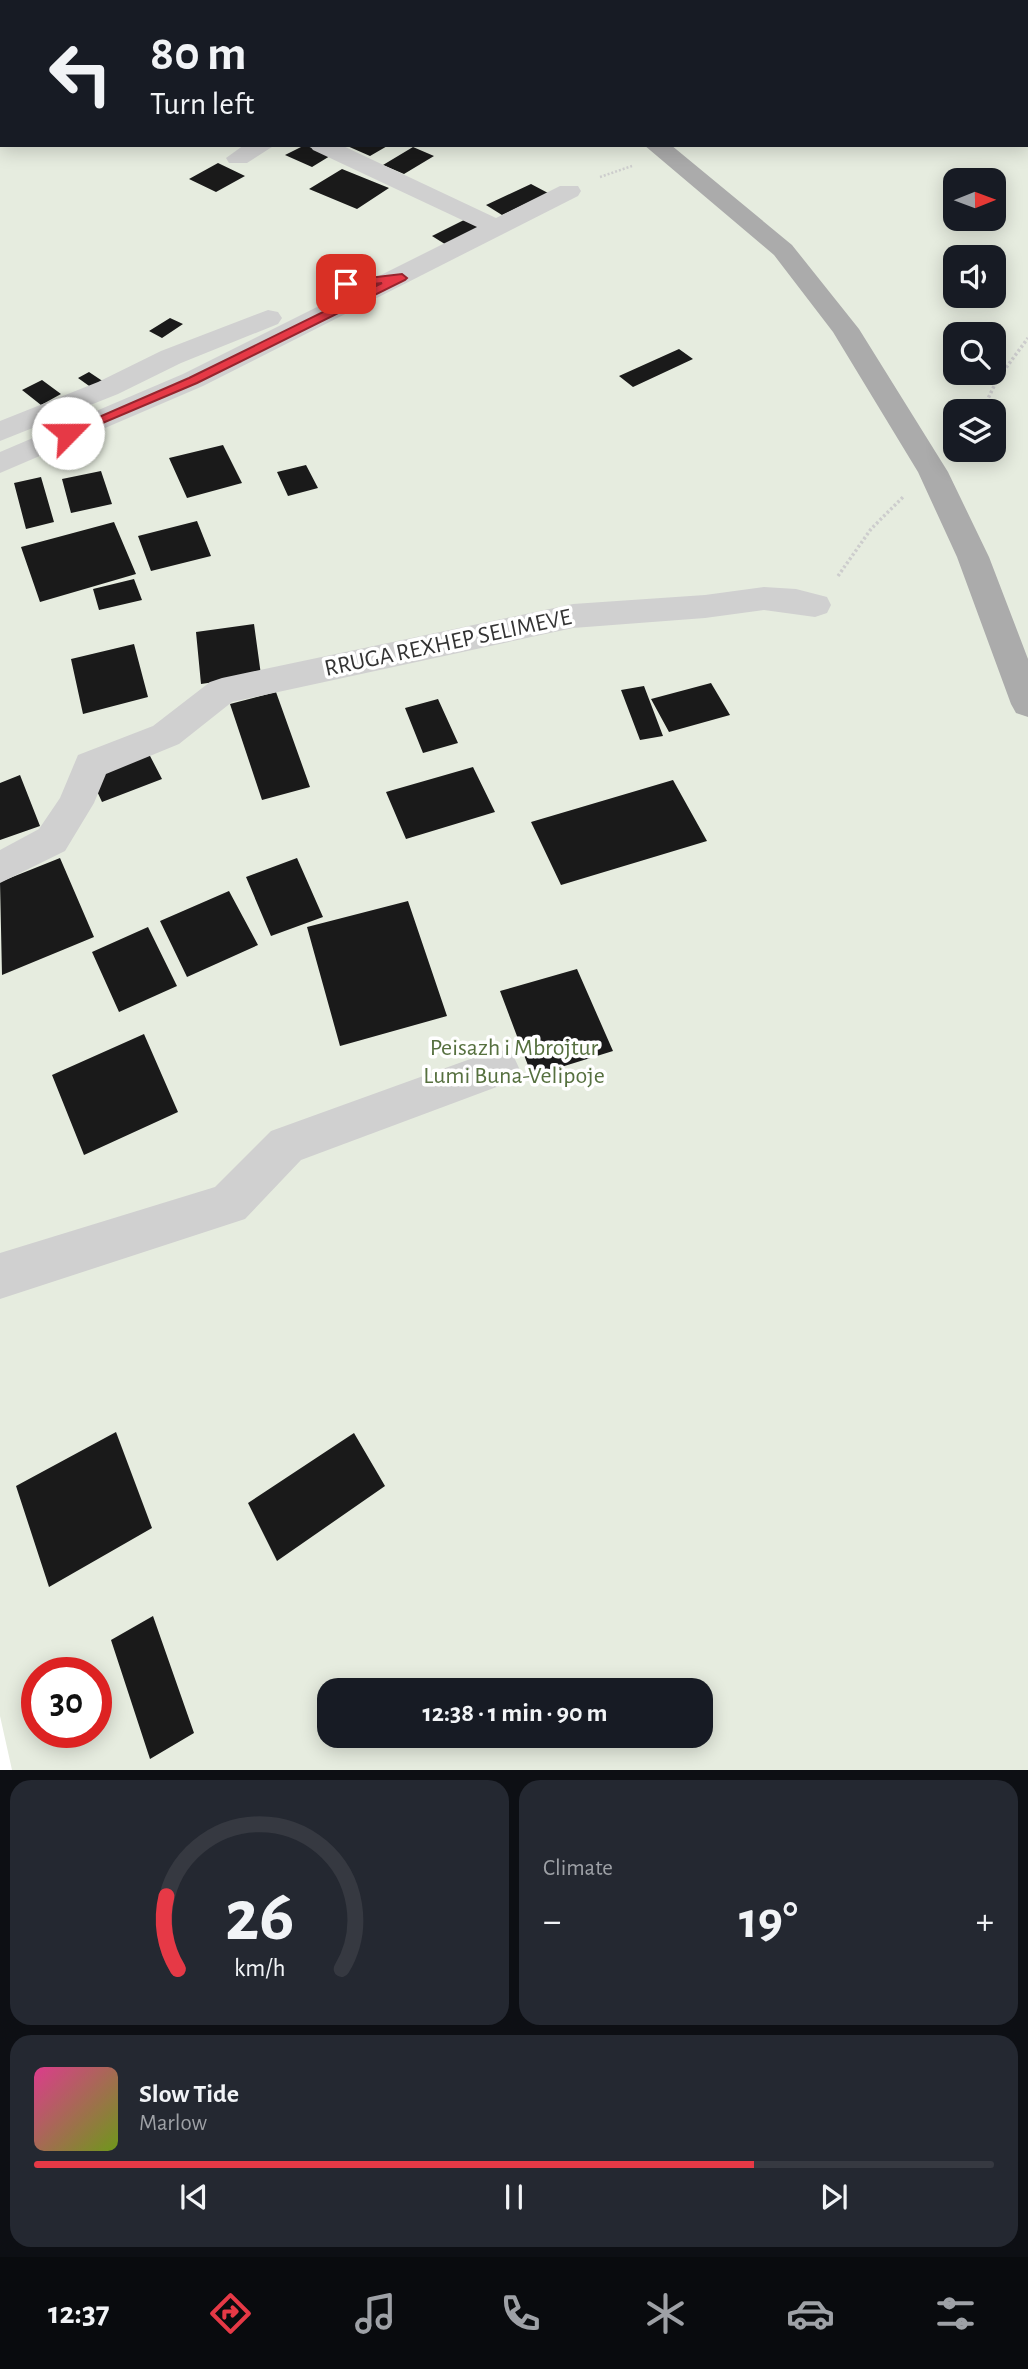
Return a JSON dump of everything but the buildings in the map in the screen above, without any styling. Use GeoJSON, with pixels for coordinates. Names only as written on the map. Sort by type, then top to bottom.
{"type":"FeatureCollection","features":[{"type":"Feature","properties":{"kind":"main road"},"geometry":{"type":"LineString","coordinates":[[660,148],[783,250],[845,330],[933,472],[973,557],[1028,704]]}},
{"type":"Feature","properties":{"kind":"street"},"geometry":{"type":"LineString","coordinates":[[239,158],[259,147]]}},
{"type":"Feature","properties":{"kind":"street"},"geometry":{"type":"LineString","coordinates":[[325,147],[496,227]]}},
{"type":"Feature","properties":{"kind":"street"},"geometry":{"type":"LineString","coordinates":[[0,463],[193,380],[402,278],[569,191]]}},
{"type":"Feature","properties":{"kind":"street"},"geometry":{"type":"LineString","coordinates":[[0,432],[346,284],[402,278]]}},
{"type":"Feature","properties":{"kind":"street","name":"RRUGA REXHEP SELIMEVE"},"geometry":{"type":"LineString","coordinates":[[0,868],[52,841],[76,803],[90,765],[166,735],[222,691],[573,616],[629,609],[688,608],[748,597],[787,597],[815,606]]}},
{"type":"Feature","properties":{"kind":"street"},"geometry":{"type":"LineString","coordinates":[[0,1276],[229,1204],[286,1145],[498,1068]]}},
{"type":"Feature","properties":{"kind":"path"},"geometry":{"type":"LineString","coordinates":[[569,191],[660,148]]}},
{"type":"Feature","properties":{"kind":"path"},"geometry":{"type":"LineString","coordinates":[[988,399],[997,380],[1028,338]]}},
{"type":"Feature","properties":{"kind":"path"},"geometry":{"type":"LineString","coordinates":[[815,606],[871,529],[904,496]]}},
{"type":"Feature","properties":{"kind":"green space","name":"Peisazh i Mbrojtur Lumi Buna-Velipoje"},"geometry":{"type":"Polygon","coordinates":[[[0,147],[1028,147],[1028,1770],[12,1770],[0,1716],[0,147]]]}},
{"type":"Feature","properties":{"kind":"route"},"geometry":{"type":"LineString","coordinates":[[68,433],[193,380],[402,278],[346,284]]}}]}
